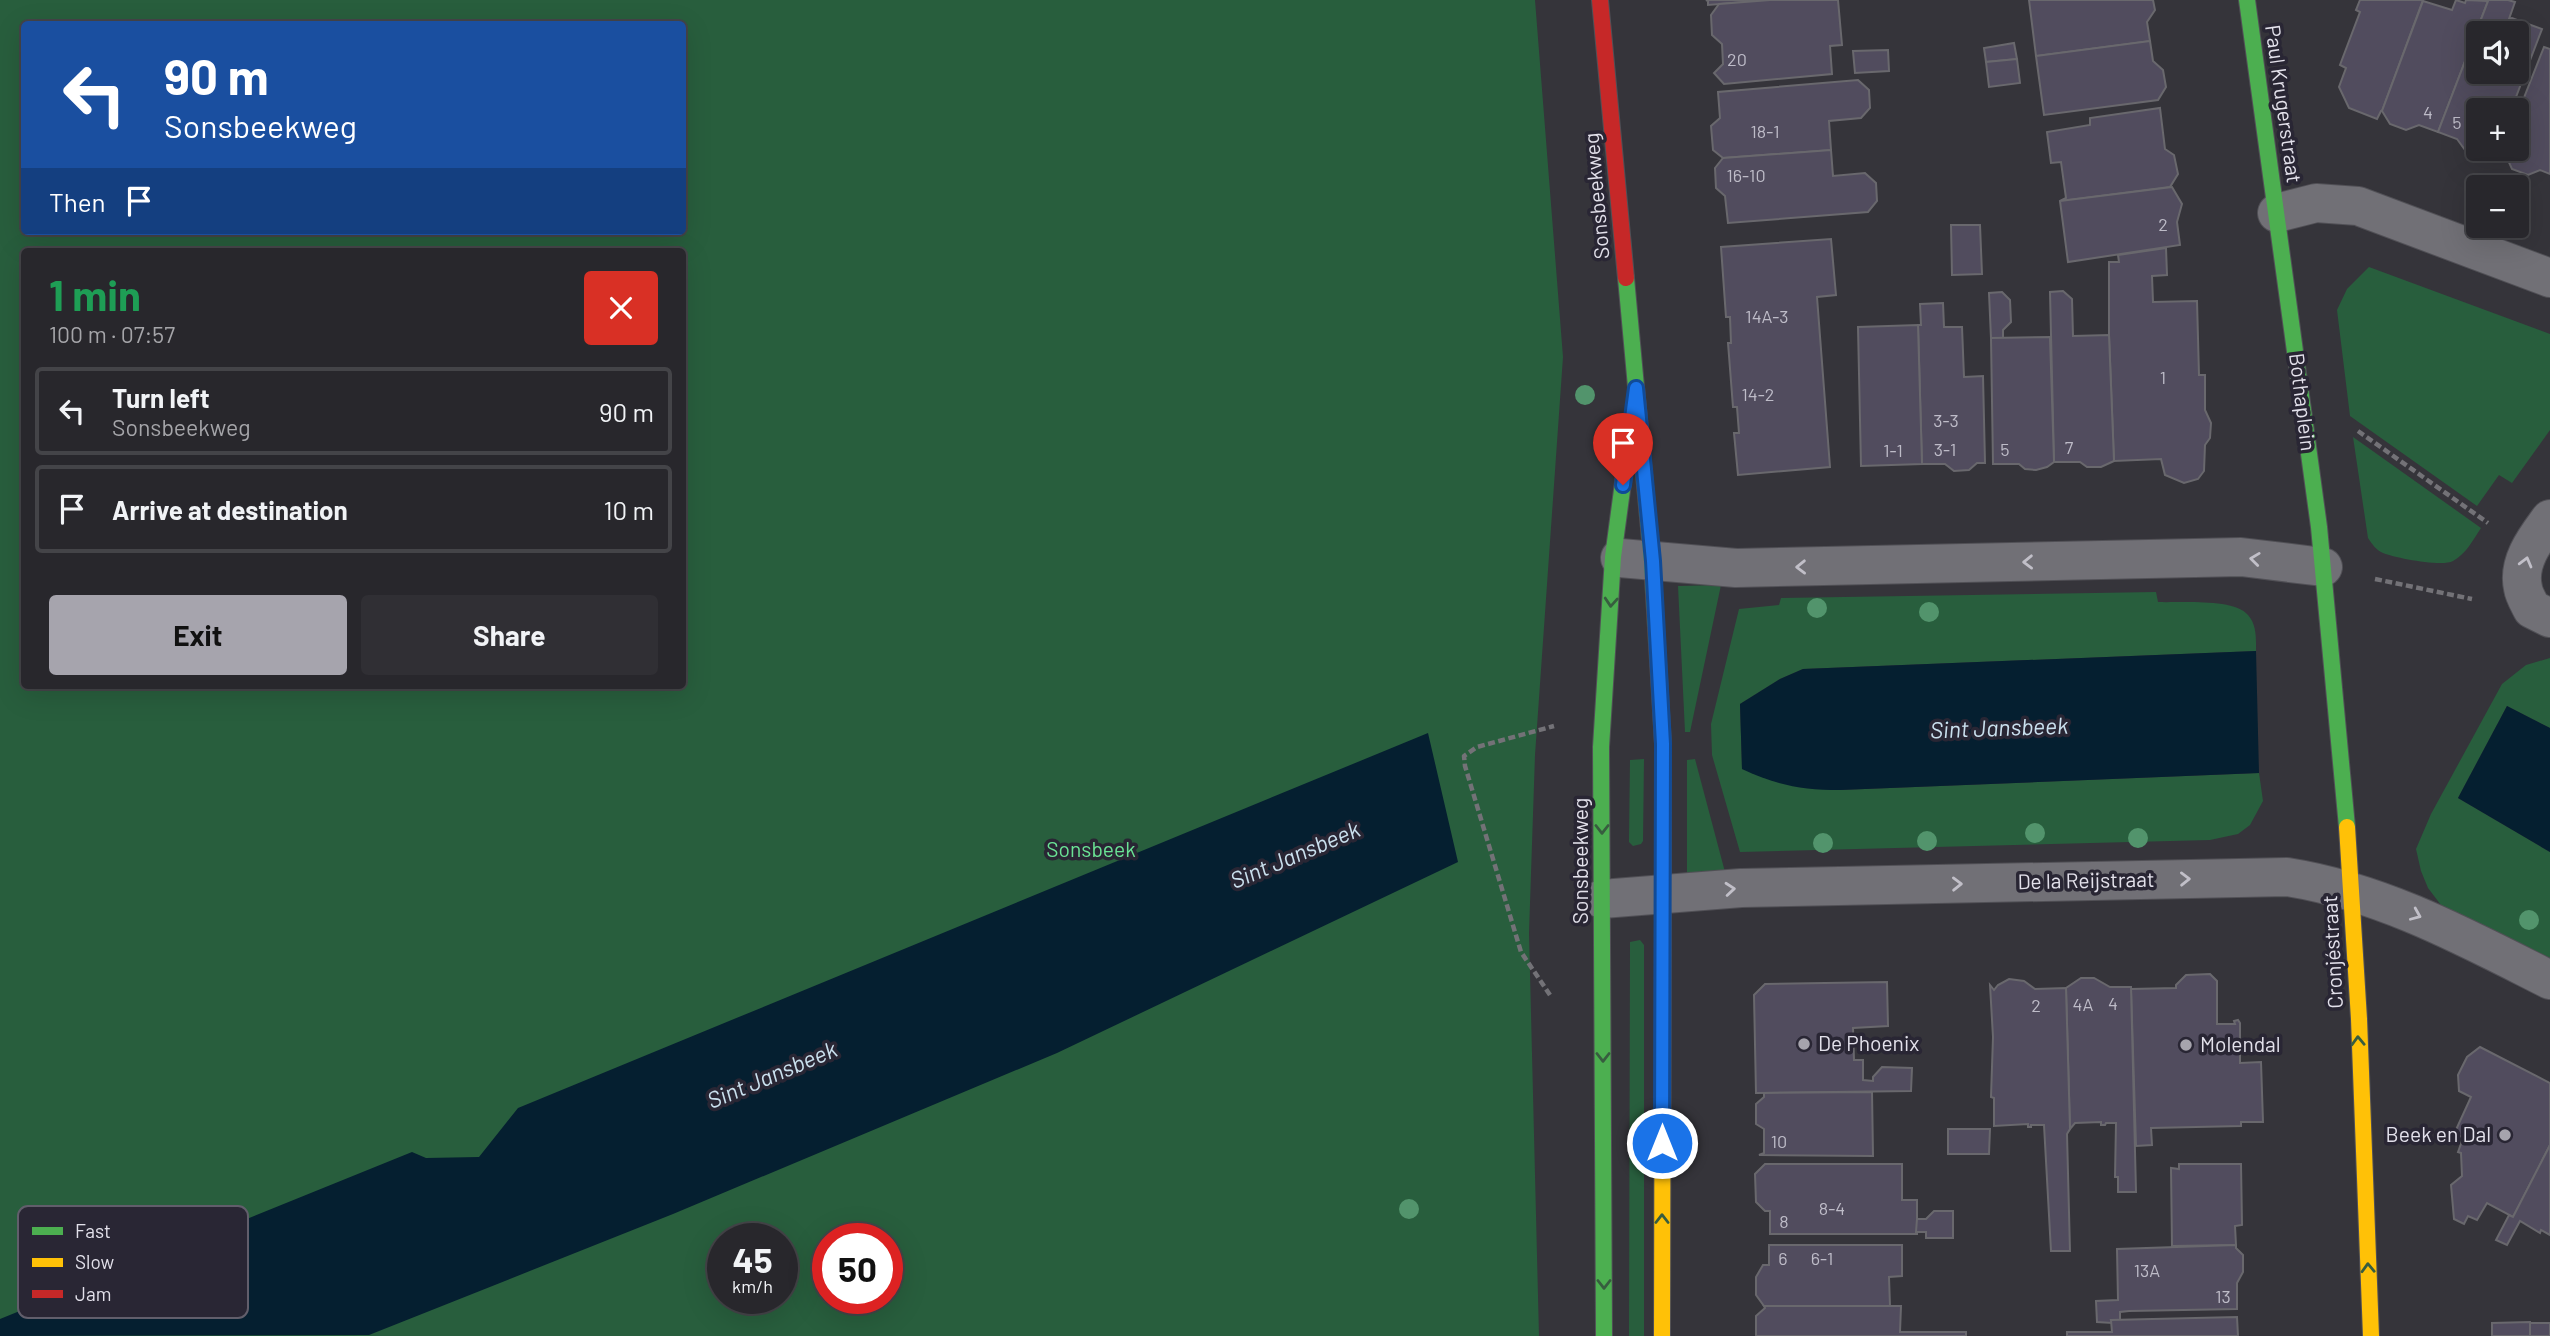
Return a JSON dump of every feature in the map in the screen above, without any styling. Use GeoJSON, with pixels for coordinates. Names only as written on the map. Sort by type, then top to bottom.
{"type":"FeatureCollection","features":[{"type":"Feature","properties":{"kind":"main road","name":"Sonsbeekweg"},"geometry":{"type":"LineString","coordinates":[[1600,0],[1653,561],[1663,744],[1662,1336]]}},
{"type":"Feature","properties":{"kind":"main road","name":"Paul Krugerstraat"},"geometry":{"type":"LineString","coordinates":[[2247,0],[2277,213]]}},
{"type":"Feature","properties":{"kind":"main road","name":"Bothaplein"},"geometry":{"type":"LineString","coordinates":[[2277,213],[2323,567]]}},
{"type":"Feature","properties":{"kind":"main road","name":"Sonsbeekweg"},"geometry":{"type":"LineString","coordinates":[[1604,1336],[1601,747],[1613,557],[1636,388]]}},
{"type":"Feature","properties":{"kind":"main road","name":"Cronjéstraat"},"geometry":{"type":"LineString","coordinates":[[2323,567],[2352,891],[2371,1336]]}},
{"type":"Feature","properties":{"kind":"street"},"geometry":{"type":"LineString","coordinates":[[2277,213],[2316,203],[2358,206],[2550,278]]}},
{"type":"Feature","properties":{"kind":"street"},"geometry":{"type":"LineString","coordinates":[[2541,614],[2522,587],[2523,569],[2529,552],[2550,519]]}},
{"type":"Feature","properties":{"kind":"street"},"geometry":{"type":"LineString","coordinates":[[1613,557],[1736,568],[2241,557],[2323,567]]}},
{"type":"Feature","properties":{"kind":"street","name":"De la Reijstraat"},"geometry":{"type":"LineString","coordinates":[[1602,899],[1741,888],[2287,877],[2318,882],[2397,906],[2550,980]]}},
{"type":"Feature","properties":{"kind":"path"},"geometry":{"type":"LineString","coordinates":[[2300,391],[2529,552]]}},
{"type":"Feature","properties":{"kind":"path"},"geometry":{"type":"LineString","coordinates":[[2323,567],[2541,614]]}},
{"type":"Feature","properties":{"kind":"path"},"geometry":{"type":"LineString","coordinates":[[1554,1001],[1521,952],[1464,756],[1477,747],[1561,723]]}},
{"type":"Feature","properties":{"kind":"green space","name":"Sonsbeek"},"geometry":{"type":"Polygon","coordinates":[[[0,0],[1535,0],[1563,357],[1535,755],[1529,933],[1539,1336],[0,1336],[0,0]]]}},
{"type":"Feature","properties":{"kind":"green space"},"geometry":{"type":"Polygon","coordinates":[[[2369,267],[2550,334],[2550,430],[2512,483],[2499,475],[2477,506],[2350,416],[2337,310],[2347,289],[2369,267]]]}},
{"type":"Feature","properties":{"kind":"green space"},"geometry":{"type":"Polygon","coordinates":[[[2353,437],[2481,528],[2462,555],[2447,563],[2429,562],[2389,555],[2374,547],[2368,538],[2353,437]]]}},
{"type":"Feature","properties":{"kind":"green space"},"geometry":{"type":"Polygon","coordinates":[[[1721,585],[1690,732],[1685,732],[1678,586],[1721,585]]]}},
{"type":"Feature","properties":{"kind":"green space"},"geometry":{"type":"Polygon","coordinates":[[[2156,592],[2158,602],[2219,604],[2241,610],[2253,623],[2256,651],[1803,669],[1780,679],[1740,704],[1742,769],[1840,790],[2259,773],[2263,801],[2250,825],[2238,834],[2210,840],[1740,852],[1712,755],[1711,724],[1739,609],[1779,605],[1781,598],[2156,592]]]}},
{"type":"Feature","properties":{"kind":"green space"},"geometry":{"type":"Polygon","coordinates":[[[2550,658],[2550,728],[2507,706],[2458,798],[2550,852],[2550,961],[2444,909],[2428,888],[2416,849],[2431,814],[2502,684],[2526,665],[2550,658]]]}},
{"type":"Feature","properties":{"kind":"green space"},"geometry":{"type":"Polygon","coordinates":[[[1644,759],[1643,841],[1633,846],[1629,842],[1630,760],[1644,759]]]}},
{"type":"Feature","properties":{"kind":"green space"},"geometry":{"type":"Polygon","coordinates":[[[1695,759],[1725,872],[1687,873],[1687,760],[1695,759]]]}},
{"type":"Feature","properties":{"kind":"green space"},"geometry":{"type":"Polygon","coordinates":[[[1640,940],[1644,945],[1644,1336],[1629,1336],[1630,942],[1640,940]]]}},
{"type":"Feature","properties":{"kind":"water","name":"Sint Jansbeek"},"geometry":{"type":"Polygon","coordinates":[[[2256,651],[2259,773],[1840,790],[1790,786],[1742,769],[1740,704],[1780,679],[1803,669],[2256,651]]]}},
{"type":"Feature","properties":{"kind":"water"},"geometry":{"type":"Polygon","coordinates":[[[2507,706],[2550,728],[2550,852],[2458,798],[2507,706]]]}},
{"type":"Feature","properties":{"kind":"water","name":"Sint Jansbeek"},"geometry":{"type":"Polygon","coordinates":[[[1428,733],[1458,862],[1057,1053],[673,1214],[369,1335],[0,1336],[0,1319],[18,1312],[18,1318],[248,1318],[248,1218],[412,1152],[426,1158],[479,1157],[518,1108],[1428,733]]]}},
{"type":"Feature","properties":{"kind":"building"},"geometry":{"type":"Polygon","coordinates":[[[1706,0],[1770,0],[1708,5],[1706,0]]]}},
{"type":"Feature","properties":{"kind":"building"},"geometry":{"type":"Polygon","coordinates":[[[1770,0],[1838,0],[1842,45],[1830,46],[1832,74],[1724,84],[1714,73],[1723,64],[1722,44],[1712,35],[1711,15],[1719,4],[1770,0]]]}},
{"type":"Feature","properties":{"kind":"building"},"geometry":{"type":"Polygon","coordinates":[[[2029,0],[2153,0],[2155,10],[2147,22],[2150,41],[2036,56],[2029,0]]]}},
{"type":"Feature","properties":{"kind":"building"},"geometry":{"type":"Polygon","coordinates":[[[2360,0],[2423,0],[2377,119],[2349,108],[2339,87],[2346,68],[2340,65],[2360,12],[2356,10],[2360,0]]]}},
{"type":"Feature","properties":{"kind":"building"},"geometry":{"type":"Polygon","coordinates":[[[2456,0],[2465,3],[2466,0],[2488,1],[2480,21],[2466,21],[2466,59],[2438,132],[2419,125],[2406,130],[2390,124],[2382,111],[2423,1],[2452,10],[2456,0]]]}},
{"type":"Feature","properties":{"kind":"building"},"geometry":{"type":"Polygon","coordinates":[[[2485,0],[2508,0],[2515,2],[2509,19],[2520,21],[2480,21],[2488,1],[2485,0]]]}},
{"type":"Feature","properties":{"kind":"building"},"geometry":{"type":"Polygon","coordinates":[[[2529,24],[2542,29],[2529,63],[2529,24]]]}},
{"type":"Feature","properties":{"kind":"building"},"geometry":{"type":"Polygon","coordinates":[[[2150,41],[2153,61],[2163,70],[2166,87],[2158,100],[2044,115],[2036,56],[2150,41]]]}},
{"type":"Feature","properties":{"kind":"building"},"geometry":{"type":"Polygon","coordinates":[[[2014,43],[2017,59],[1986,62],[1984,48],[2014,43]]]}},
{"type":"Feature","properties":{"kind":"building"},"geometry":{"type":"Polygon","coordinates":[[[2544,47],[2550,49],[2550,174],[2540,170],[2528,175],[2512,169],[2508,161],[2529,161],[2529,98],[2524,98],[2544,47]]]}},
{"type":"Feature","properties":{"kind":"building"},"geometry":{"type":"Polygon","coordinates":[[[1888,50],[1889,71],[1855,73],[1853,51],[1888,50]]]}},
{"type":"Feature","properties":{"kind":"building"},"geometry":{"type":"Polygon","coordinates":[[[2017,59],[2020,83],[1989,87],[1986,62],[2017,59]]]}},
{"type":"Feature","properties":{"kind":"building"},"geometry":{"type":"Polygon","coordinates":[[[2466,59],[2466,84],[2521,84],[2516,98],[2466,98],[2466,150],[2457,139],[2438,132],[2466,59]]]}},
{"type":"Feature","properties":{"kind":"building"},"geometry":{"type":"Polygon","coordinates":[[[1858,80],[1869,90],[1870,108],[1861,118],[1829,121],[1831,150],[1723,158],[1713,150],[1711,126],[1720,118],[1718,92],[1858,80]]]}},
{"type":"Feature","properties":{"kind":"building"},"geometry":{"type":"Polygon","coordinates":[[[2160,108],[2165,149],[2174,155],[2178,174],[2170,187],[2060,201],[2066,198],[2061,162],[2051,163],[2047,132],[2090,125],[2090,118],[2160,108]]]}},
{"type":"Feature","properties":{"kind":"building"},"geometry":{"type":"Polygon","coordinates":[[[1831,150],[1833,176],[1865,173],[1876,183],[1877,201],[1868,212],[1728,223],[1725,196],[1716,188],[1715,168],[1723,158],[1831,150]]]}},
{"type":"Feature","properties":{"kind":"building"},"geometry":{"type":"Polygon","coordinates":[[[2172,187],[2182,204],[2177,222],[2180,245],[2068,262],[2060,201],[2172,187]]]}},
{"type":"Feature","properties":{"kind":"building"},"geometry":{"type":"Polygon","coordinates":[[[1951,225],[1980,225],[1982,274],[1952,275],[1951,225]]]}},
{"type":"Feature","properties":{"kind":"building"},"geometry":{"type":"Polygon","coordinates":[[[1831,239],[1836,295],[1817,297],[1830,467],[1738,475],[1734,433],[1739,433],[1737,407],[1733,407],[1728,343],[1731,343],[1730,317],[1726,317],[1721,247],[1831,239]]]}},
{"type":"Feature","properties":{"kind":"building"},"geometry":{"type":"Polygon","coordinates":[[[2166,248],[2167,275],[2152,276],[2153,302],[2197,301],[2199,375],[2205,375],[2205,410],[2211,423],[2210,438],[2205,445],[2204,471],[2198,479],[2184,483],[2165,475],[2161,459],[2114,461],[2109,262],[2119,262],[2118,255],[2166,248]]]}},
{"type":"Feature","properties":{"kind":"building"},"geometry":{"type":"Polygon","coordinates":[[[2063,291],[2072,299],[2073,336],[2109,335],[2114,461],[2101,467],[2087,467],[2080,462],[2054,462],[2050,292],[2063,291]]]}},
{"type":"Feature","properties":{"kind":"building"},"geometry":{"type":"Polygon","coordinates":[[[2002,292],[2010,300],[2011,322],[2003,330],[2003,338],[1991,338],[1989,293],[2002,292]]]}},
{"type":"Feature","properties":{"kind":"building"},"geometry":{"type":"Polygon","coordinates":[[[1943,303],[1944,327],[1962,327],[1964,377],[1983,376],[1985,463],[1977,463],[1969,470],[1954,471],[1945,464],[1922,464],[1918,325],[1921,325],[1920,304],[1943,303]]]}},
{"type":"Feature","properties":{"kind":"building"},"geometry":{"type":"Polygon","coordinates":[[[1918,325],[1922,464],[1861,466],[1858,327],[1918,325]]]}},
{"type":"Feature","properties":{"kind":"building"},"geometry":{"type":"Polygon","coordinates":[[[2050,337],[2054,462],[2036,470],[2025,469],[2019,464],[1993,464],[1991,338],[2050,337]]]}},
{"type":"Feature","properties":{"kind":"building","name":"Molendal"},"geometry":{"type":"Polygon","coordinates":[[[2210,974],[2217,981],[2217,1024],[2235,1024],[2234,1021],[2238,1020],[2240,1063],[2261,1062],[2263,1122],[2241,1122],[2241,1126],[2151,1128],[2152,1145],[2136,1146],[2131,989],[2176,988],[2186,975],[2210,974]]]}},
{"type":"Feature","properties":{"kind":"building"},"geometry":{"type":"Polygon","coordinates":[[[2081,978],[2094,978],[2110,987],[2131,987],[2136,1192],[2118,1192],[2118,1177],[2115,1177],[2116,1123],[2075,1123],[2070,1129],[2066,988],[2081,978]]]}},
{"type":"Feature","properties":{"kind":"building"},"geometry":{"type":"Polygon","coordinates":[[[2009,979],[2024,981],[2035,989],[2066,988],[2070,1251],[2051,1251],[2044,1125],[1994,1126],[1994,1098],[1991,1097],[1993,1037],[1990,985],[1994,990],[2009,979]]]}},
{"type":"Feature","properties":{"kind":"building","name":"De Phoenix"},"geometry":{"type":"Polygon","coordinates":[[[1887,982],[1888,1026],[1853,1028],[1854,1060],[1863,1060],[1863,1080],[1873,1081],[1873,1077],[1882,1067],[1912,1068],[1911,1091],[1756,1093],[1754,995],[1765,984],[1887,982]]]}},
{"type":"Feature","properties":{"kind":"building","name":"Beek en Dal"},"geometry":{"type":"Polygon","coordinates":[[[2480,1047],[2550,1083],[2550,1145],[2513,1217],[2487,1203],[2477,1220],[2468,1216],[2464,1224],[2454,1219],[2451,1185],[2462,1176],[2461,1153],[2458,1152],[2463,1138],[2455,1132],[2471,1097],[2459,1091],[2458,1075],[2467,1057],[2480,1047]]]}},
{"type":"Feature","properties":{"kind":"building"},"geometry":{"type":"Polygon","coordinates":[[[1872,1092],[1873,1156],[1759,1155],[1764,1153],[1764,1129],[1756,1124],[1756,1104],[1764,1097],[1764,1093],[1872,1092]]]}},
{"type":"Feature","properties":{"kind":"building"},"geometry":{"type":"Polygon","coordinates":[[[1948,1129],[1990,1129],[1989,1154],[1948,1154],[1948,1129]]]}},
{"type":"Feature","properties":{"kind":"building"},"geometry":{"type":"Polygon","coordinates":[[[2550,1145],[2550,1235],[2541,1230],[2540,1233],[2520,1221],[2507,1245],[2496,1240],[2509,1215],[2513,1217],[2550,1145]]]}},
{"type":"Feature","properties":{"kind":"building"},"geometry":{"type":"Polygon","coordinates":[[[1765,1164],[1902,1164],[1902,1200],[1917,1200],[1917,1234],[1770,1234],[1770,1211],[1765,1211],[1756,1202],[1755,1174],[1765,1164]]]}},
{"type":"Feature","properties":{"kind":"building"},"geometry":{"type":"Polygon","coordinates":[[[2179,1164],[2241,1164],[2242,1225],[2235,1226],[2236,1245],[2172,1246],[2171,1168],[2179,1169],[2179,1164]]]}},
{"type":"Feature","properties":{"kind":"building"},"geometry":{"type":"Polygon","coordinates":[[[1934,1211],[1953,1211],[1953,1238],[1926,1238],[1926,1232],[1916,1232],[1917,1219],[1926,1219],[1934,1211]]]}},
{"type":"Feature","properties":{"kind":"building"},"geometry":{"type":"Polygon","coordinates":[[[1769,1245],[1902,1245],[1902,1276],[1889,1277],[1890,1306],[1764,1306],[1756,1295],[1756,1277],[1763,1265],[1769,1265],[1769,1245]]]}},
{"type":"Feature","properties":{"kind":"building"},"geometry":{"type":"Polygon","coordinates":[[[2236,1245],[2243,1255],[2243,1272],[2237,1283],[2237,1309],[2129,1311],[2120,1312],[2120,1320],[2111,1320],[2112,1323],[2097,1322],[2096,1301],[2118,1300],[2117,1249],[2236,1245]]]}},
{"type":"Feature","properties":{"kind":"building"},"geometry":{"type":"Polygon","coordinates":[[[1764,1306],[1901,1306],[1900,1332],[1966,1332],[1966,1336],[1756,1336],[1756,1316],[1764,1306]]]}},
{"type":"Feature","properties":{"kind":"building"},"geometry":{"type":"Polygon","coordinates":[[[2237,1317],[2238,1336],[2067,1336],[2067,1332],[2112,1332],[2111,1320],[2237,1317]]]}},
{"type":"Feature","properties":{"kind":"building"},"geometry":{"type":"Polygon","coordinates":[[[2530,1322],[2530,1336],[2492,1336],[2492,1323],[2530,1322]]]}},
{"type":"Feature","properties":{"kind":"building"},"geometry":{"type":"Polygon","coordinates":[[[2530,1323],[2550,1323],[2550,1336],[2530,1336],[2530,1323]]]}},
{"type":"Feature","properties":{"kind":"traffic: fast"},"geometry":{"type":"LineString","coordinates":[[2247,0],[2319,527],[2347,827]]}},
{"type":"Feature","properties":{"kind":"traffic: fast"},"geometry":{"type":"LineString","coordinates":[[1626,278],[1652,561],[1663,744],[1663,896]]}},
{"type":"Feature","properties":{"kind":"traffic: fast"},"geometry":{"type":"LineString","coordinates":[[1604,1336],[1601,747],[1613,557],[1627,453]]}},
{"type":"Feature","properties":{"kind":"traffic: slow"},"geometry":{"type":"LineString","coordinates":[[2347,827],[2359,1019],[2371,1336]]}},
{"type":"Feature","properties":{"kind":"traffic: slow"},"geometry":{"type":"LineString","coordinates":[[1662,1336],[1663,896]]}},
{"type":"Feature","properties":{"kind":"traffic: jam"},"geometry":{"type":"LineString","coordinates":[[1600,0],[1626,278]]}},
{"type":"Feature","properties":{"kind":"place","name":"De Phoenix"},"geometry":{"type":"Point","coordinates":[1804,1044]}},
{"type":"Feature","properties":{"kind":"place","name":"Molendal"},"geometry":{"type":"Point","coordinates":[2186,1045]}},
{"type":"Feature","properties":{"kind":"place","name":"Beek en Dal"},"geometry":{"type":"Point","coordinates":[2505,1135]}},
{"type":"Feature","properties":{"kind":"route"},"geometry":{"type":"LineString","coordinates":[[1623,485],[1636,388],[1653,561],[1663,744],[1662,1143]]}}]}
